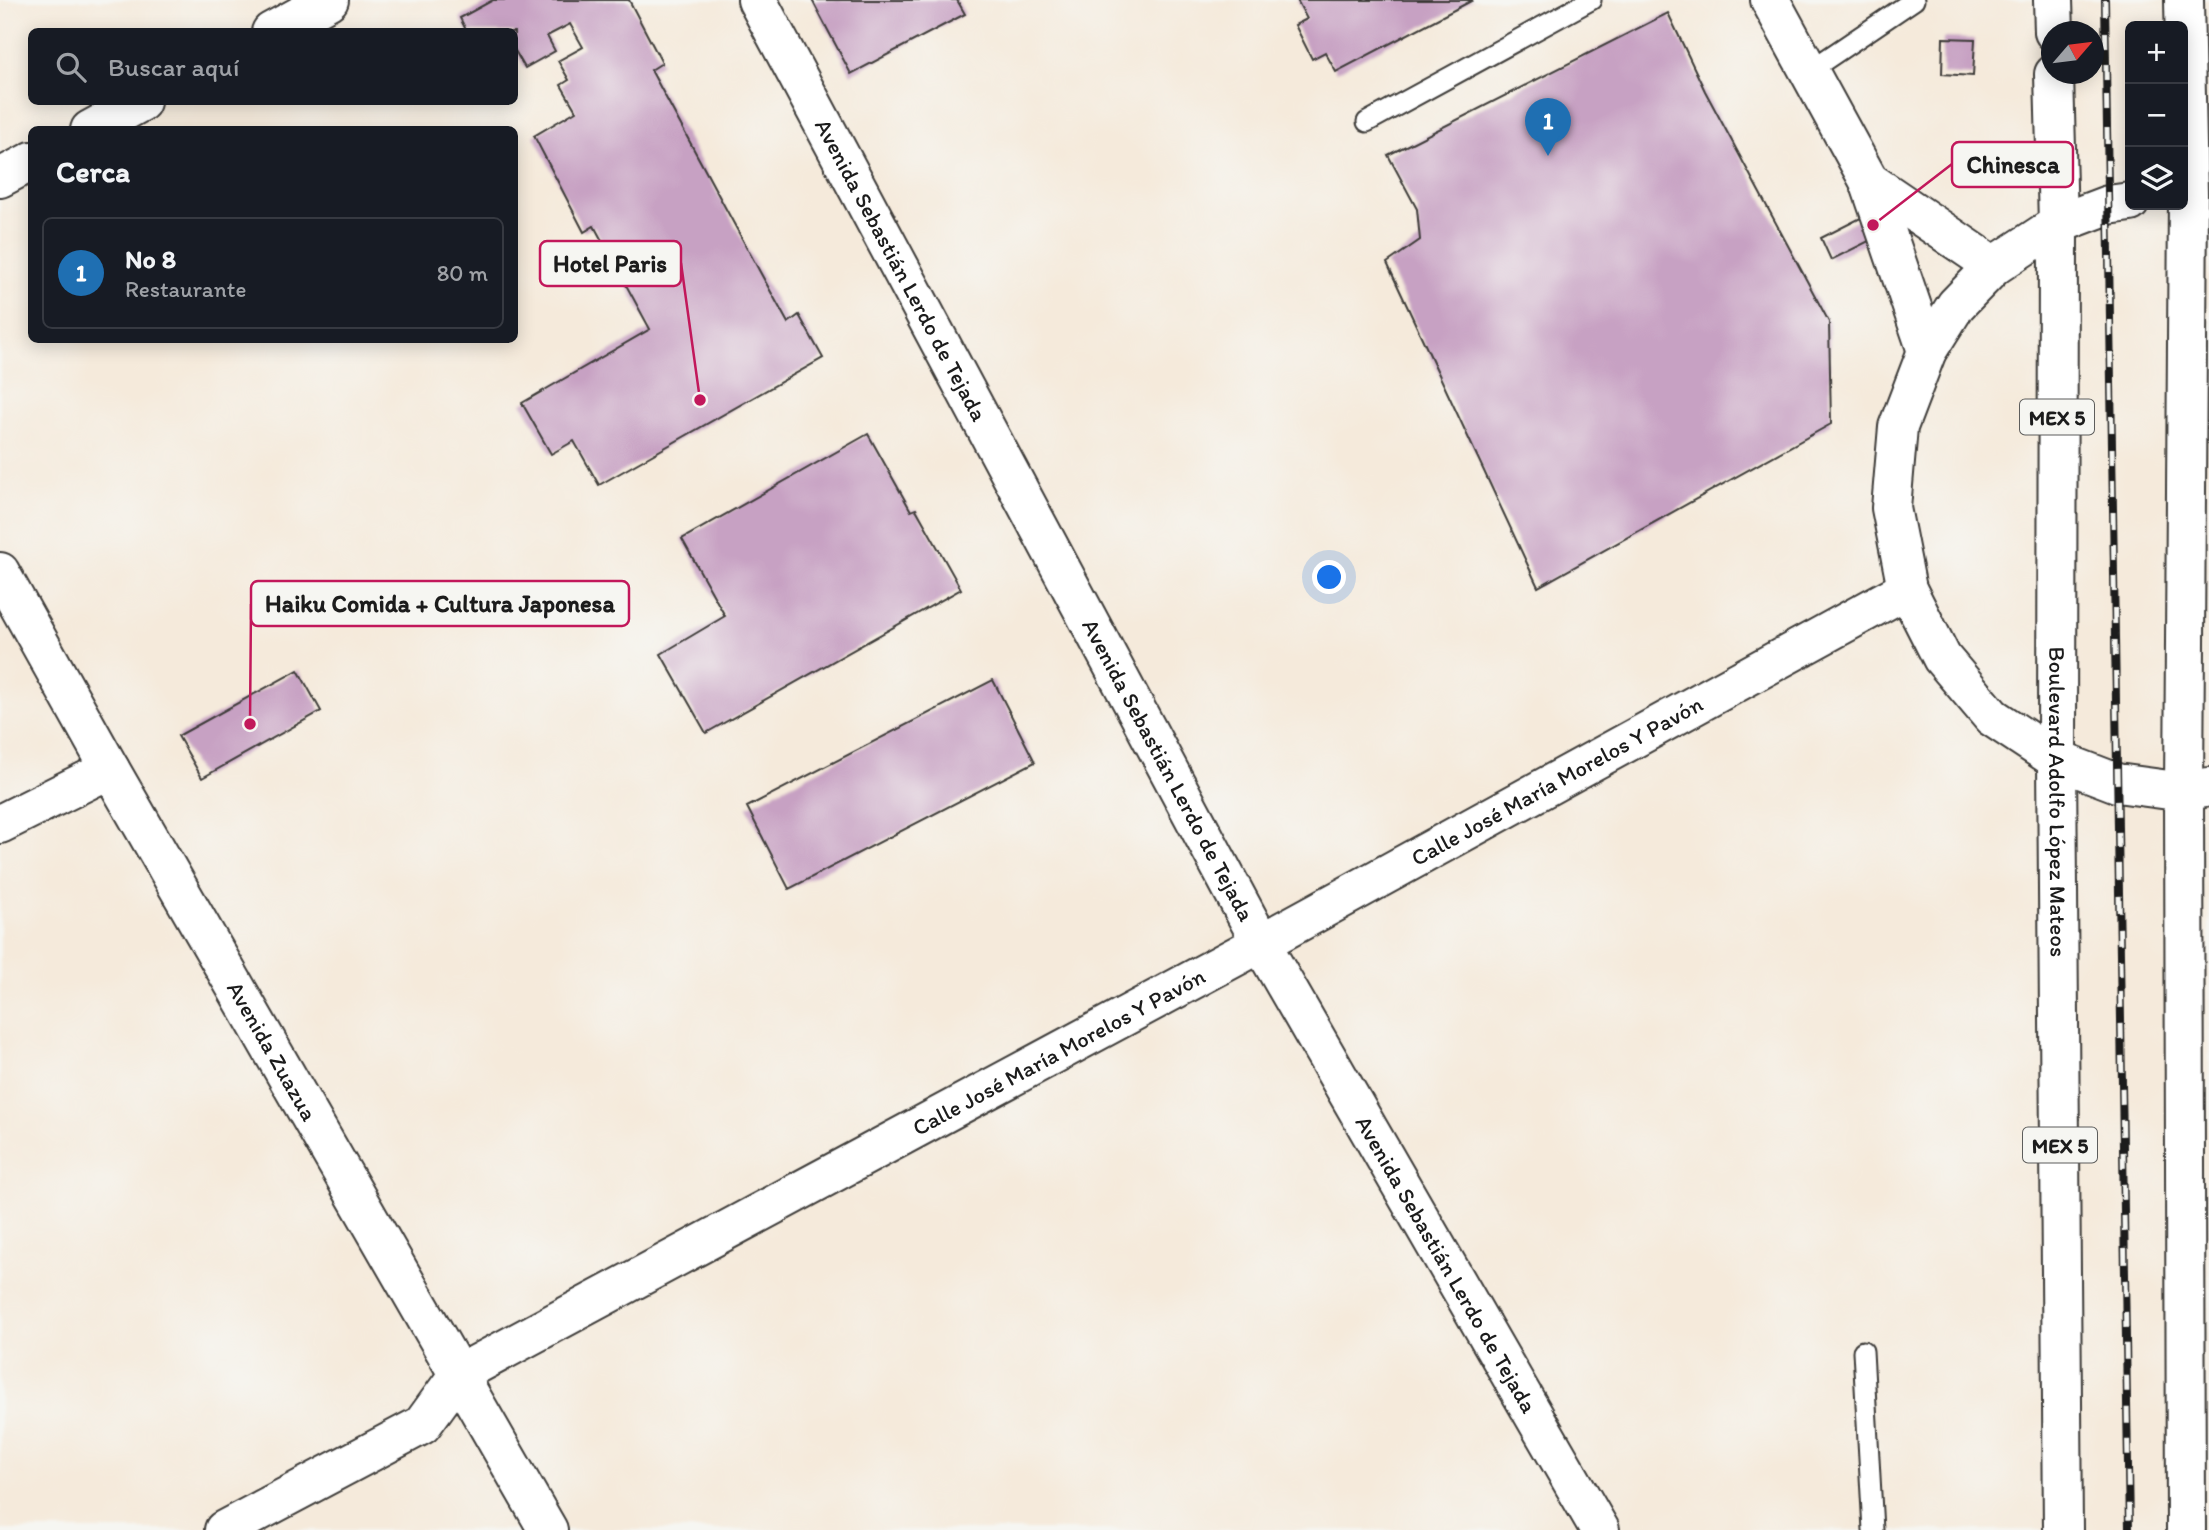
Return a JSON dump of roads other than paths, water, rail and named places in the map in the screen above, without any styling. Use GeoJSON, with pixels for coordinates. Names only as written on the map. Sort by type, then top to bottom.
{"type":"FeatureCollection","features":[{"type":"Feature","properties":{"kind":"street"},"geometry":{"type":"LineString","coordinates":[[278,28],[329,0]]}},
{"type":"Feature","properties":{"kind":"street","name":"Avenida Sebastián Lerdo de Tejada"},"geometry":{"type":"LineString","coordinates":[[757,0],[1261,943],[1600,1530]]}},
{"type":"Feature","properties":{"kind":"street"},"geometry":{"type":"LineString","coordinates":[[1770,0],[1869,181],[1927,351]]}},
{"type":"Feature","properties":{"kind":"street"},"geometry":{"type":"LineString","coordinates":[[2053,0],[2054,21]]}},
{"type":"Feature","properties":{"kind":"street"},"geometry":{"type":"LineString","coordinates":[[2185,0],[2193,195],[2197,790],[2186,1530]]}},
{"type":"Feature","properties":{"kind":"street","name":"Boulevard Adolfo López Mateos"},"geometry":{"type":"LineString","coordinates":[[2054,84],[2058,224],[2057,760],[2063,1530]]}},
{"type":"Feature","properties":{"kind":"street"},"geometry":{"type":"LineString","coordinates":[[97,126],[136,105]]}},
{"type":"Feature","properties":{"kind":"street"},"geometry":{"type":"LineString","coordinates":[[0,178],[28,163]]}},
{"type":"Feature","properties":{"kind":"street"},"geometry":{"type":"LineString","coordinates":[[1869,181],[1994,266]]}},
{"type":"Feature","properties":{"kind":"street"},"geometry":{"type":"LineString","coordinates":[[2125,203],[2108,205],[2058,224],[1994,266],[1956,305],[1927,351],[1898,427],[1891,508],[1907,589],[1942,658],[1992,717],[2057,760],[2117,783],[2197,790]]}},
{"type":"Feature","properties":{"kind":"street","name":"Avenida Zuazua"},"geometry":{"type":"LineString","coordinates":[[0,572],[110,769],[548,1530]]}},
{"type":"Feature","properties":{"kind":"street","name":"Calle José María Morelos Y Pavón"},"geometry":{"type":"LineString","coordinates":[[224,1530],[422,1425],[459,1374],[1261,943],[1907,589]]}},
{"type":"Feature","properties":{"kind":"street"},"geometry":{"type":"LineString","coordinates":[[0,824],[110,769]]}},
{"type":"Feature","properties":{"kind":"lane"},"geometry":{"type":"LineString","coordinates":[[1367,122],[1591,0]]}},
{"type":"Feature","properties":{"kind":"lane"},"geometry":{"type":"LineString","coordinates":[[1809,71],[1914,0]]}},
{"type":"Feature","properties":{"kind":"lane"},"geometry":{"type":"LineString","coordinates":[[1863,1350],[1873,1530]]}},
{"type":"Feature","properties":{"kind":"railway"},"geometry":{"type":"LineString","coordinates":[[2105,0],[2129,1530]]}},
{"type":"Feature","properties":{"kind":"place","name":"No 8"},"geometry":{"type":"Point","coordinates":[1548,156]}},
{"type":"Feature","properties":{"kind":"place","name":"Chinesca"},"geometry":{"type":"Point","coordinates":[1873,225]}},
{"type":"Feature","properties":{"kind":"place","name":"Hotel Paris"},"geometry":{"type":"Point","coordinates":[700,400]}},
{"type":"Feature","properties":{"kind":"place","name":"Haiku Comida + Cultura Japonesa"},"geometry":{"type":"Point","coordinates":[250,724]}}]}
